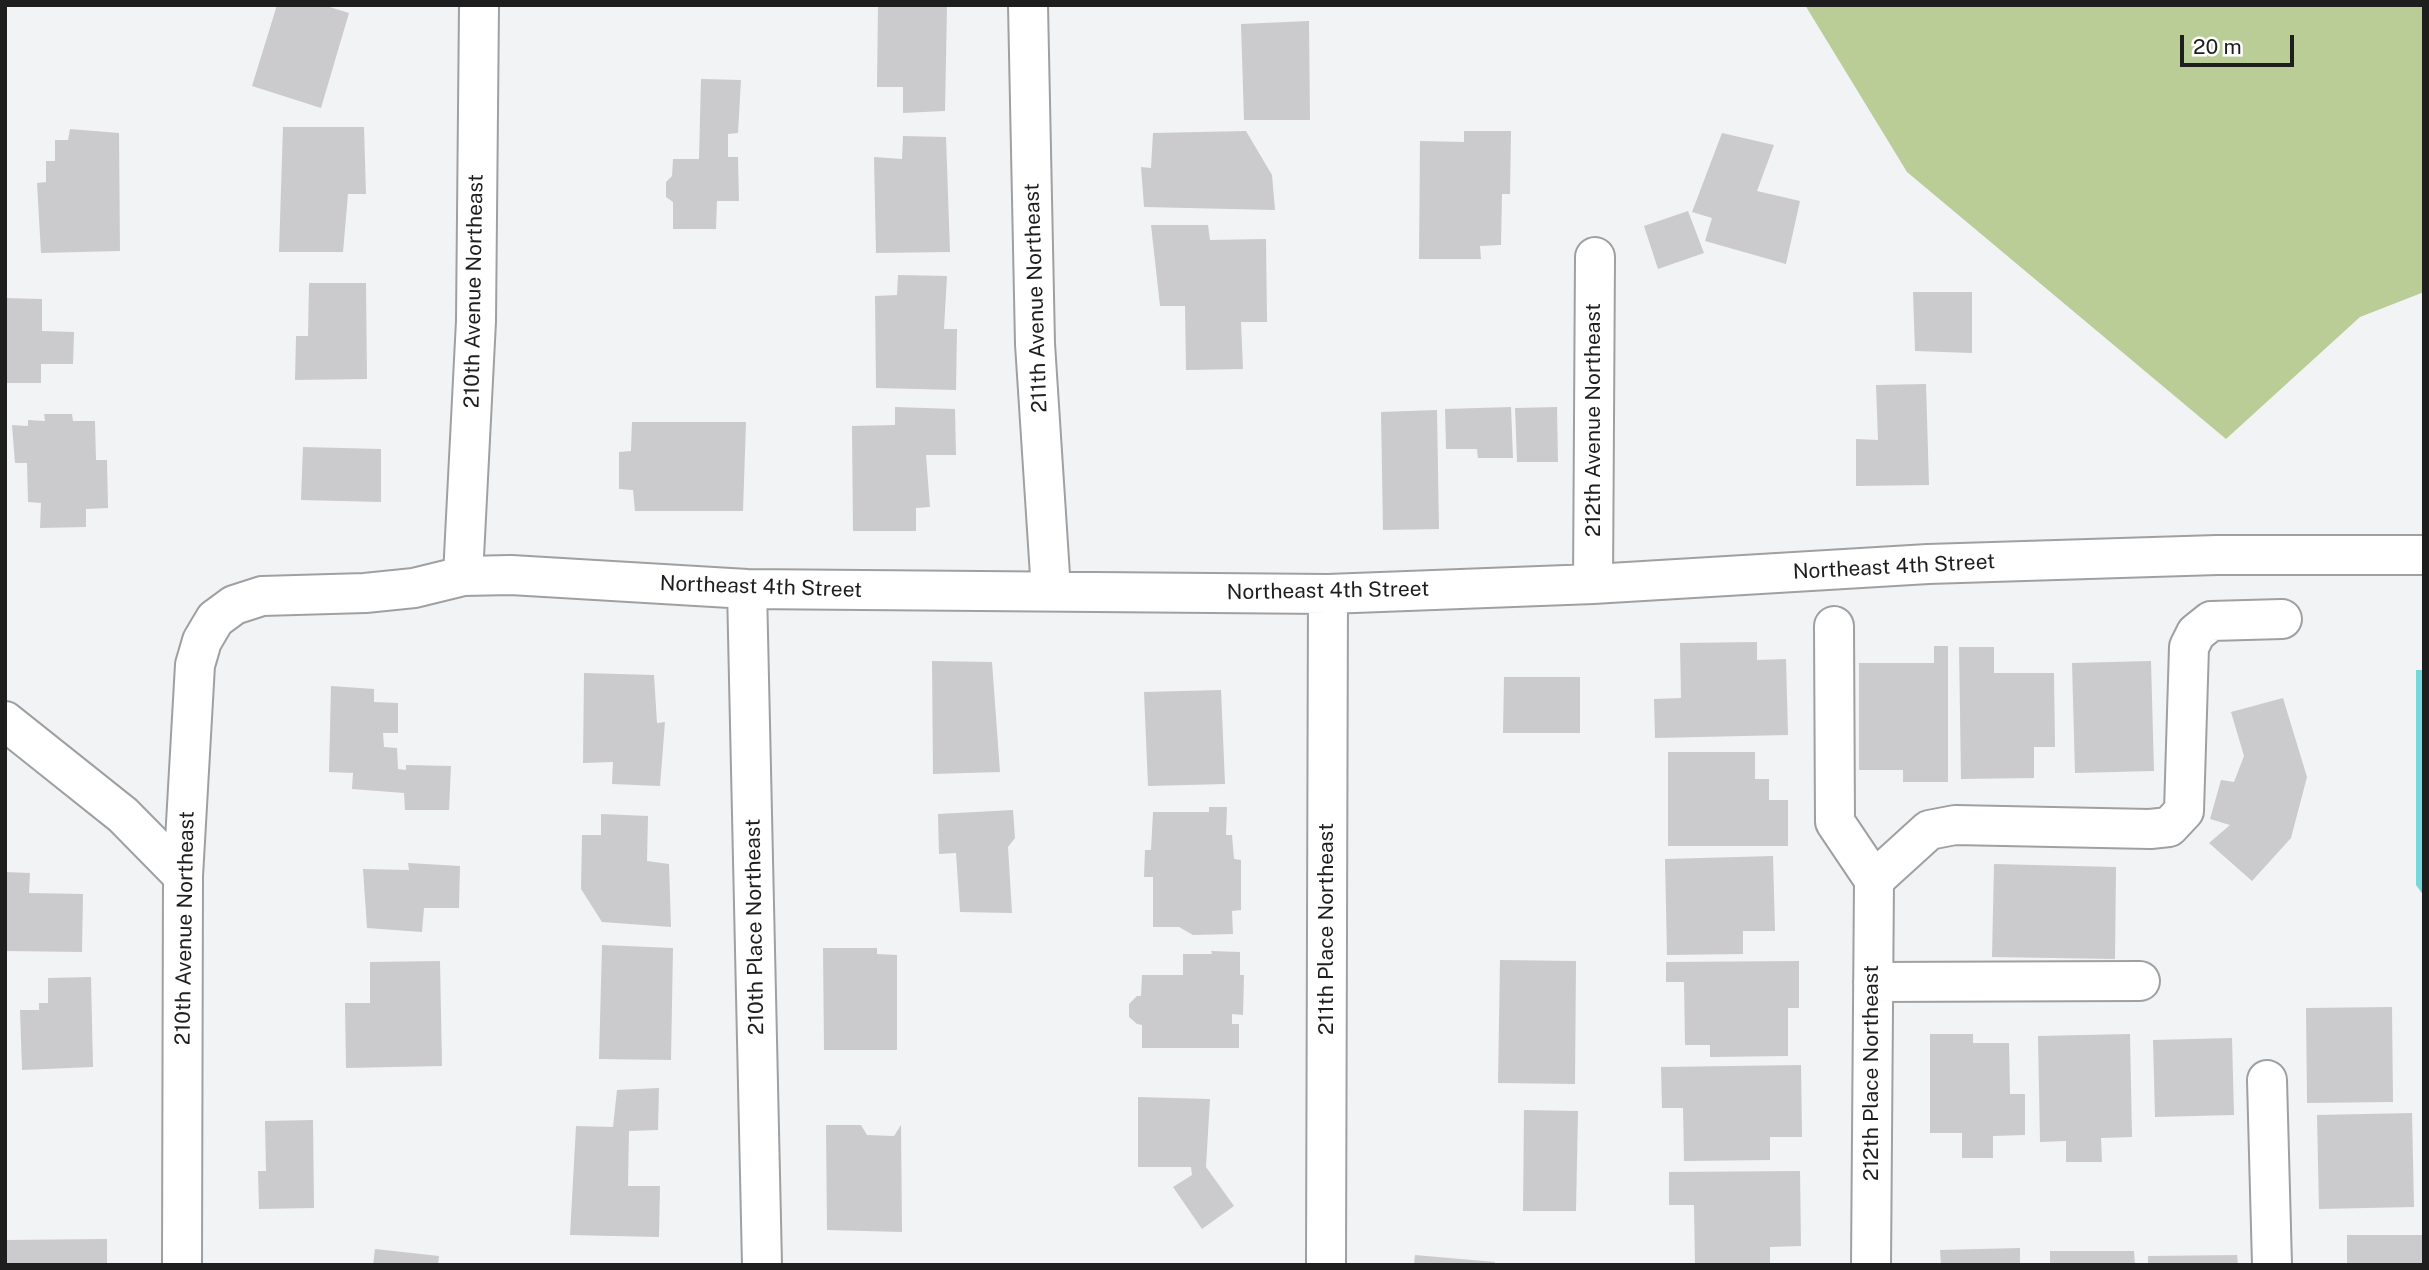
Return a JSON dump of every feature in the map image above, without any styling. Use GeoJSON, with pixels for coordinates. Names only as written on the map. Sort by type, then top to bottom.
{"type":"FeatureCollection","features":[{"type":"Feature","properties":{"kind":"street","name":"210th Avenue Northeast"},"geometry":{"type":"LineString","coordinates":[[463,576],[476,321],[479,5]]}},
{"type":"Feature","properties":{"kind":"street","name":"211th Avenue Northeast"},"geometry":{"type":"LineString","coordinates":[[1028,5],[1035,344],[1051,591]]}},
{"type":"Feature","properties":{"kind":"street","name":"212th Avenue Northeast"},"geometry":{"type":"LineString","coordinates":[[1593,584],[1595,257]]}},
{"type":"Feature","properties":{"kind":"street","name":"Northeast 4th Street"},"geometry":{"type":"LineString","coordinates":[[234,605],[262,596],[365,593],[414,588],[463,576],[512,575],[747,589],[1328,594],[1593,584],[1928,564],[2217,555],[2424,555]]}},
{"type":"Feature","properties":{"kind":"street","name":"210th Place Northeast"},"geometry":{"type":"LineString","coordinates":[[747,589],[762,1265]]}},
{"type":"Feature","properties":{"kind":"street","name":"211th Place Northeast"},"geometry":{"type":"LineString","coordinates":[[1326,1265],[1328,594]]}},
{"type":"Feature","properties":{"kind":"street","name":"210th Avenue Northeast"},"geometry":{"type":"LineString","coordinates":[[182,1265],[183,876],[195,665],[202,641],[215,619],[234,605]]}},
{"type":"Feature","properties":{"kind":"street"},"geometry":{"type":"LineString","coordinates":[[1834,626],[1835,822],[1874,880],[1929,830],[1955,825],[2150,829],[2169,827],[2184,811],[2189,647],[2196,633],[2211,621],[2283,619]]}},
{"type":"Feature","properties":{"kind":"street"},"geometry":{"type":"LineString","coordinates":[[5,721],[123,816],[183,876]]}},
{"type":"Feature","properties":{"kind":"street","name":"212th Place Northeast"},"geometry":{"type":"LineString","coordinates":[[1871,1265],[1874,880]]}},
{"type":"Feature","properties":{"kind":"street"},"geometry":{"type":"LineString","coordinates":[[1873,982],[2140,981]]}},
{"type":"Feature","properties":{"kind":"street"},"geometry":{"type":"LineString","coordinates":[[2267,1080],[2272,1265]]}},
{"type":"Feature","properties":{"kind":"green space"},"geometry":{"type":"Polygon","coordinates":[[[1805,5],[2424,5],[2424,292],[2360,317],[2226,439],[1907,172],[1805,5]]]}},
{"type":"Feature","properties":{"kind":"water"},"geometry":{"type":"Polygon","coordinates":[[[2416,670],[2424,670],[2424,896],[2416,885],[2416,670]]]}},
{"type":"Feature","properties":{"kind":"building"},"geometry":{"type":"Polygon","coordinates":[[[277,5],[323,5],[349,13],[321,108],[252,86],[277,5]]]}},
{"type":"Feature","properties":{"kind":"building"},"geometry":{"type":"Polygon","coordinates":[[[878,5],[947,5],[945,111],[903,113],[903,87],[877,87],[878,5]]]}},
{"type":"Feature","properties":{"kind":"building"},"geometry":{"type":"Polygon","coordinates":[[[1309,21],[1310,120],[1244,120],[1241,24],[1309,21]]]}},
{"type":"Feature","properties":{"kind":"building"},"geometry":{"type":"Polygon","coordinates":[[[701,79],[741,80],[738,133],[728,134],[728,157],[738,157],[739,201],[717,201],[716,229],[673,229],[673,202],[666,197],[666,182],[672,176],[673,159],[699,159],[701,79]]]}},
{"type":"Feature","properties":{"kind":"building"},"geometry":{"type":"Polygon","coordinates":[[[283,127],[364,127],[366,194],[348,194],[343,252],[279,252],[283,127]]]}},
{"type":"Feature","properties":{"kind":"building"},"geometry":{"type":"Polygon","coordinates":[[[70,129],[119,133],[120,251],[41,253],[37,183],[46,182],[46,161],[55,161],[55,140],[68,140],[70,129]]]}},
{"type":"Feature","properties":{"kind":"building"},"geometry":{"type":"Polygon","coordinates":[[[1246,131],[1272,175],[1275,210],[1144,207],[1141,167],[1151,168],[1153,133],[1246,131]]]}},
{"type":"Feature","properties":{"kind":"building"},"geometry":{"type":"Polygon","coordinates":[[[1464,131],[1511,131],[1510,194],[1502,194],[1501,245],[1480,246],[1481,259],[1419,259],[1420,141],[1464,142],[1464,131]]]}},
{"type":"Feature","properties":{"kind":"building"},"geometry":{"type":"Polygon","coordinates":[[[1722,133],[1774,145],[1757,191],[1800,201],[1786,264],[1705,241],[1712,218],[1692,212],[1722,133]]]}},
{"type":"Feature","properties":{"kind":"building"},"geometry":{"type":"Polygon","coordinates":[[[903,136],[946,137],[950,252],[876,253],[874,157],[902,159],[903,136]]]}},
{"type":"Feature","properties":{"kind":"building"},"geometry":{"type":"Polygon","coordinates":[[[1688,211],[1704,253],[1658,269],[1644,226],[1688,211]]]}},
{"type":"Feature","properties":{"kind":"building"},"geometry":{"type":"Polygon","coordinates":[[[1151,225],[1208,225],[1210,240],[1266,239],[1267,322],[1241,322],[1243,369],[1186,370],[1185,306],[1160,306],[1151,225]]]}},
{"type":"Feature","properties":{"kind":"building"},"geometry":{"type":"Polygon","coordinates":[[[898,275],[947,276],[944,329],[957,329],[956,390],[876,388],[875,296],[897,295],[898,275]]]}},
{"type":"Feature","properties":{"kind":"building"},"geometry":{"type":"Polygon","coordinates":[[[309,283],[366,283],[367,379],[295,380],[296,336],[308,336],[309,283]]]}},
{"type":"Feature","properties":{"kind":"building"},"geometry":{"type":"Polygon","coordinates":[[[1913,292],[1972,292],[1972,353],[1915,351],[1913,292]]]}},
{"type":"Feature","properties":{"kind":"building"},"geometry":{"type":"Polygon","coordinates":[[[5,298],[42,299],[42,331],[74,332],[73,364],[41,364],[41,383],[5,383],[5,298]]]}},
{"type":"Feature","properties":{"kind":"building"},"geometry":{"type":"Polygon","coordinates":[[[1926,384],[1929,485],[1856,486],[1856,439],[1878,440],[1876,385],[1926,384]]]}},
{"type":"Feature","properties":{"kind":"building"},"geometry":{"type":"Polygon","coordinates":[[[895,407],[955,409],[956,455],[926,455],[930,507],[916,508],[916,531],[853,531],[852,426],[895,425],[895,407]]]}},
{"type":"Feature","properties":{"kind":"building"},"geometry":{"type":"Polygon","coordinates":[[[1511,407],[1513,458],[1478,458],[1477,449],[1446,449],[1445,409],[1511,407]]]}},
{"type":"Feature","properties":{"kind":"building"},"geometry":{"type":"Polygon","coordinates":[[[1557,407],[1558,462],[1517,462],[1515,408],[1557,407]]]}},
{"type":"Feature","properties":{"kind":"building"},"geometry":{"type":"Polygon","coordinates":[[[1437,410],[1439,529],[1383,530],[1381,412],[1437,410]]]}},
{"type":"Feature","properties":{"kind":"building"},"geometry":{"type":"Polygon","coordinates":[[[44,414],[72,414],[73,421],[95,421],[96,460],[107,460],[108,508],[86,509],[86,527],[40,528],[41,503],[28,502],[27,463],[15,463],[12,425],[28,426],[28,420],[45,421],[44,414]]]}},
{"type":"Feature","properties":{"kind":"building"},"geometry":{"type":"Polygon","coordinates":[[[632,422],[746,422],[743,511],[635,511],[633,490],[619,489],[619,452],[631,451],[632,422]]]}},
{"type":"Feature","properties":{"kind":"building"},"geometry":{"type":"Polygon","coordinates":[[[303,447],[381,449],[381,502],[301,500],[303,447]]]}},
{"type":"Feature","properties":{"kind":"building"},"geometry":{"type":"Polygon","coordinates":[[[1757,642],[1757,660],[1786,659],[1788,735],[1655,738],[1654,699],[1681,698],[1680,643],[1757,642]]]}},
{"type":"Feature","properties":{"kind":"building"},"geometry":{"type":"Polygon","coordinates":[[[1934,646],[1948,646],[1948,782],[1903,782],[1903,770],[1859,770],[1859,663],[1934,663],[1934,646]]]}},
{"type":"Feature","properties":{"kind":"building"},"geometry":{"type":"Polygon","coordinates":[[[1959,647],[1994,647],[1994,673],[2054,673],[2055,747],[2034,747],[2034,778],[1961,779],[1959,647]]]}},
{"type":"Feature","properties":{"kind":"building"},"geometry":{"type":"Polygon","coordinates":[[[932,661],[992,662],[1000,772],[933,774],[932,661]]]}},
{"type":"Feature","properties":{"kind":"building"},"geometry":{"type":"Polygon","coordinates":[[[2151,661],[2154,771],[2075,773],[2072,663],[2151,661]]]}},
{"type":"Feature","properties":{"kind":"building"},"geometry":{"type":"Polygon","coordinates":[[[584,673],[654,675],[657,723],[665,722],[660,786],[612,784],[613,762],[583,763],[584,673]]]}},
{"type":"Feature","properties":{"kind":"building"},"geometry":{"type":"Polygon","coordinates":[[[1504,677],[1580,677],[1580,733],[1503,733],[1504,677]]]}},
{"type":"Feature","properties":{"kind":"building"},"geometry":{"type":"Polygon","coordinates":[[[331,686],[374,689],[374,702],[398,703],[398,733],[383,733],[384,747],[397,748],[398,769],[406,770],[406,765],[451,766],[449,810],[405,810],[404,793],[352,789],[353,773],[329,772],[331,686]]]}},
{"type":"Feature","properties":{"kind":"building"},"geometry":{"type":"Polygon","coordinates":[[[1221,690],[1225,784],[1148,786],[1144,692],[1221,690]]]}},
{"type":"Feature","properties":{"kind":"building"},"geometry":{"type":"Polygon","coordinates":[[[2283,698],[2307,777],[2291,838],[2252,881],[2209,843],[2230,825],[2210,819],[2221,780],[2234,782],[2244,756],[2231,712],[2283,698]]]}},
{"type":"Feature","properties":{"kind":"building"},"geometry":{"type":"Polygon","coordinates":[[[1668,752],[1755,752],[1755,779],[1769,779],[1769,800],[1788,800],[1788,846],[1668,846],[1668,752]]]}},
{"type":"Feature","properties":{"kind":"building"},"geometry":{"type":"Polygon","coordinates":[[[1209,807],[1227,807],[1226,835],[1232,835],[1234,859],[1241,860],[1241,910],[1232,911],[1233,934],[1193,935],[1179,927],[1153,927],[1153,877],[1144,877],[1145,850],[1151,850],[1153,812],[1209,812],[1209,807]]]}},
{"type":"Feature","properties":{"kind":"building"},"geometry":{"type":"Polygon","coordinates":[[[1013,810],[1015,838],[1008,847],[1012,913],[960,912],[956,853],[939,854],[938,814],[1013,810]]]}},
{"type":"Feature","properties":{"kind":"building"},"geometry":{"type":"Polygon","coordinates":[[[601,814],[648,816],[647,861],[669,864],[671,927],[602,922],[581,889],[582,835],[601,835],[601,814]]]}},
{"type":"Feature","properties":{"kind":"building"},"geometry":{"type":"Polygon","coordinates":[[[1773,856],[1775,931],[1743,931],[1743,954],[1667,955],[1665,859],[1773,856]]]}},
{"type":"Feature","properties":{"kind":"building"},"geometry":{"type":"Polygon","coordinates":[[[408,863],[460,866],[459,908],[424,908],[422,932],[367,928],[363,869],[409,870],[408,863]]]}},
{"type":"Feature","properties":{"kind":"building"},"geometry":{"type":"Polygon","coordinates":[[[1994,864],[2116,867],[2115,959],[1992,957],[1994,864]]]}},
{"type":"Feature","properties":{"kind":"building"},"geometry":{"type":"Polygon","coordinates":[[[5,872],[30,873],[29,893],[83,894],[82,952],[5,951],[5,872]]]}},
{"type":"Feature","properties":{"kind":"building"},"geometry":{"type":"Polygon","coordinates":[[[602,945],[673,948],[671,1060],[599,1059],[602,945]]]}},
{"type":"Feature","properties":{"kind":"building"},"geometry":{"type":"Polygon","coordinates":[[[823,948],[877,948],[877,954],[897,955],[897,1050],[824,1050],[823,948]]]}},
{"type":"Feature","properties":{"kind":"building"},"geometry":{"type":"Polygon","coordinates":[[[1211,951],[1240,952],[1240,975],[1244,975],[1243,1015],[1232,1014],[1232,1024],[1239,1024],[1239,1048],[1142,1048],[1142,1025],[1129,1017],[1129,1004],[1137,996],[1141,996],[1142,975],[1183,975],[1183,954],[1212,954],[1211,951]]]}},
{"type":"Feature","properties":{"kind":"building"},"geometry":{"type":"Polygon","coordinates":[[[1500,960],[1576,961],[1575,1084],[1498,1083],[1500,960]]]}},
{"type":"Feature","properties":{"kind":"building"},"geometry":{"type":"Polygon","coordinates":[[[440,961],[442,1066],[346,1068],[345,1003],[370,1003],[370,962],[440,961]]]}},
{"type":"Feature","properties":{"kind":"building"},"geometry":{"type":"Polygon","coordinates":[[[1799,961],[1799,1008],[1788,1008],[1788,1056],[1710,1057],[1710,1045],[1685,1045],[1684,982],[1666,982],[1666,962],[1799,961]]]}},
{"type":"Feature","properties":{"kind":"building"},"geometry":{"type":"Polygon","coordinates":[[[91,977],[93,1067],[22,1070],[20,1010],[39,1010],[39,1003],[48,1003],[48,978],[91,977]]]}},
{"type":"Feature","properties":{"kind":"building"},"geometry":{"type":"Polygon","coordinates":[[[2392,1007],[2393,1102],[2307,1103],[2306,1008],[2392,1007]]]}},
{"type":"Feature","properties":{"kind":"building"},"geometry":{"type":"Polygon","coordinates":[[[1930,1034],[1973,1034],[1973,1043],[2009,1043],[2010,1094],[2025,1094],[2025,1135],[1993,1136],[1993,1158],[1962,1158],[1962,1133],[1930,1133],[1930,1034]]]}},
{"type":"Feature","properties":{"kind":"building"},"geometry":{"type":"Polygon","coordinates":[[[2130,1034],[2132,1137],[2101,1138],[2102,1162],[2066,1162],[2066,1141],[2040,1142],[2038,1036],[2130,1034]]]}},
{"type":"Feature","properties":{"kind":"building"},"geometry":{"type":"Polygon","coordinates":[[[2232,1038],[2234,1115],[2155,1117],[2153,1040],[2232,1038]]]}},
{"type":"Feature","properties":{"kind":"building"},"geometry":{"type":"Polygon","coordinates":[[[1801,1065],[1802,1137],[1770,1137],[1770,1160],[1684,1161],[1683,1108],[1662,1108],[1661,1067],[1801,1065]]]}},
{"type":"Feature","properties":{"kind":"building"},"geometry":{"type":"Polygon","coordinates":[[[659,1088],[658,1130],[629,1131],[628,1186],[660,1186],[659,1237],[570,1235],[576,1126],[613,1127],[617,1090],[659,1088]]]}},
{"type":"Feature","properties":{"kind":"building"},"geometry":{"type":"Polygon","coordinates":[[[1138,1097],[1210,1099],[1206,1167],[1234,1206],[1202,1229],[1173,1187],[1192,1175],[1191,1167],[1138,1167],[1138,1097]]]}},
{"type":"Feature","properties":{"kind":"building"},"geometry":{"type":"Polygon","coordinates":[[[1524,1110],[1578,1111],[1576,1211],[1523,1211],[1524,1110]]]}},
{"type":"Feature","properties":{"kind":"building"},"geometry":{"type":"Polygon","coordinates":[[[2412,1113],[2414,1207],[2319,1209],[2317,1115],[2412,1113]]]}},
{"type":"Feature","properties":{"kind":"building"},"geometry":{"type":"Polygon","coordinates":[[[313,1120],[314,1208],[259,1209],[258,1171],[266,1171],[265,1121],[313,1120]]]}},
{"type":"Feature","properties":{"kind":"building"},"geometry":{"type":"Polygon","coordinates":[[[826,1125],[861,1125],[867,1135],[894,1136],[901,1125],[902,1232],[827,1230],[826,1125]]]}},
{"type":"Feature","properties":{"kind":"building"},"geometry":{"type":"Polygon","coordinates":[[[1800,1171],[1801,1246],[1770,1247],[1770,1265],[1695,1265],[1694,1205],[1669,1205],[1669,1172],[1800,1171]]]}},
{"type":"Feature","properties":{"kind":"building"},"geometry":{"type":"Polygon","coordinates":[[[2347,1235],[2424,1235],[2424,1265],[2347,1265],[2347,1235]]]}},
{"type":"Feature","properties":{"kind":"building"},"geometry":{"type":"Polygon","coordinates":[[[107,1239],[107,1265],[5,1265],[5,1240],[107,1239]]]}},
{"type":"Feature","properties":{"kind":"building"},"geometry":{"type":"Polygon","coordinates":[[[2020,1248],[2020,1265],[1941,1265],[1940,1250],[2020,1248]]]}},
{"type":"Feature","properties":{"kind":"building"},"geometry":{"type":"Polygon","coordinates":[[[375,1249],[439,1256],[438,1265],[373,1265],[375,1249]]]}},
{"type":"Feature","properties":{"kind":"building"},"geometry":{"type":"Polygon","coordinates":[[[2050,1251],[2134,1251],[2135,1265],[2050,1265],[2050,1251]]]}},
{"type":"Feature","properties":{"kind":"building"},"geometry":{"type":"Polygon","coordinates":[[[1415,1255],[1495,1262],[1495,1265],[1414,1265],[1415,1255]]]}},
{"type":"Feature","properties":{"kind":"building"},"geometry":{"type":"Polygon","coordinates":[[[2237,1255],[2238,1265],[2148,1265],[2148,1256],[2237,1255]]]}}]}
